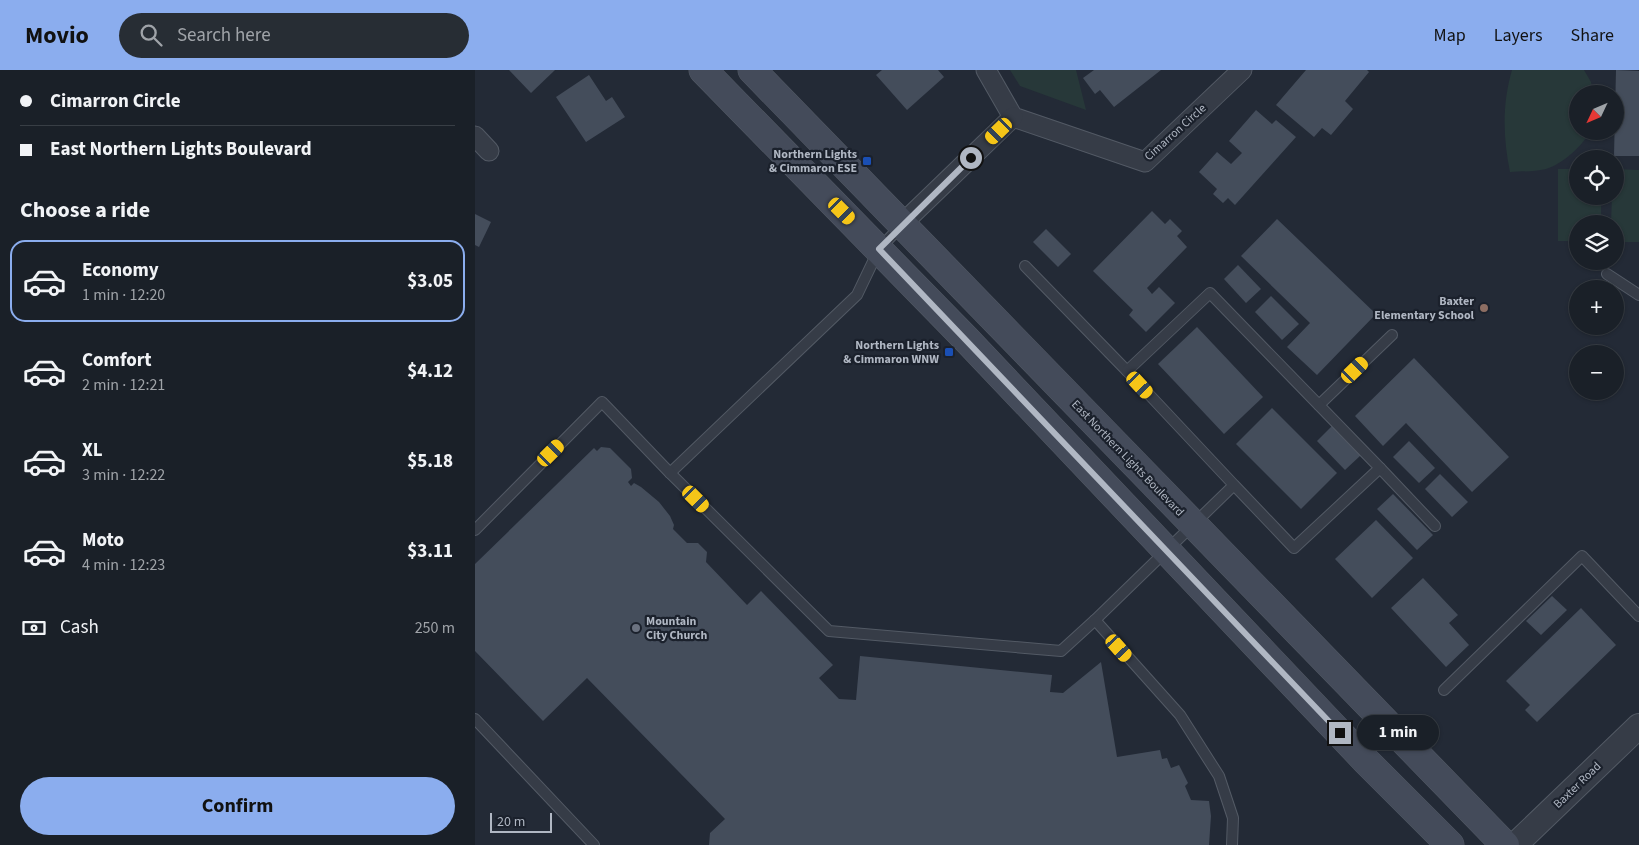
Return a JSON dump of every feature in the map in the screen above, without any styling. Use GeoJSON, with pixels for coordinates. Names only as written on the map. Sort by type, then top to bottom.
{"type":"FeatureCollection","features":[{"type":"Feature","properties":{"kind":"main road"},"geometry":{"type":"LineString","coordinates":[[703,70],[879,249],[1367,761],[1450,845]]}},
{"type":"Feature","properties":{"kind":"main road","name":"East Northern Lights Boulevard"},"geometry":{"type":"LineString","coordinates":[[753,70],[1505,845]]}},
{"type":"Feature","properties":{"kind":"street"},"geometry":{"type":"LineString","coordinates":[[903,224],[1013,117],[986,70]]}},
{"type":"Feature","properties":{"kind":"street","name":"Cimarron Circle"},"geometry":{"type":"LineString","coordinates":[[1013,117],[1145,162],[1242,70]]}},
{"type":"Feature","properties":{"kind":"street"},"geometry":{"type":"LineString","coordinates":[[475,136],[489,151]]}},
{"type":"Feature","properties":{"kind":"street","name":"Baxter Road"},"geometry":{"type":"LineString","coordinates":[[1515,845],[1639,726]]}},
{"type":"Feature","properties":{"kind":"lane"},"geometry":{"type":"LineString","coordinates":[[670,473],[857,296],[879,249],[903,224]]}},
{"type":"Feature","properties":{"kind":"lane"},"geometry":{"type":"LineString","coordinates":[[1025,266],[1294,548],[1379,468]]}},
{"type":"Feature","properties":{"kind":"lane"},"geometry":{"type":"LineString","coordinates":[[1607,274],[1639,295]]}},
{"type":"Feature","properties":{"kind":"lane"},"geometry":{"type":"LineString","coordinates":[[1127,371],[1211,293],[1435,526]]}},
{"type":"Feature","properties":{"kind":"lane"},"geometry":{"type":"LineString","coordinates":[[1319,405],[1392,335]]}},
{"type":"Feature","properties":{"kind":"lane"},"geometry":{"type":"LineString","coordinates":[[475,530],[602,402],[670,473],[829,631],[1061,652],[1234,485]]}},
{"type":"Feature","properties":{"kind":"lane"},"geometry":{"type":"LineString","coordinates":[[1444,690],[1582,556],[1639,616]]}},
{"type":"Feature","properties":{"kind":"lane"},"geometry":{"type":"LineString","coordinates":[[1095,620],[1180,715],[1219,776],[1233,818],[1233,845]]}},
{"type":"Feature","properties":{"kind":"lane"},"geometry":{"type":"LineString","coordinates":[[475,719],[593,845]]}},
{"type":"Feature","properties":{"kind":"shaded area"},"geometry":{"type":"Polygon","coordinates":[[[1010,70],[1076,70],[1086,110],[1020,86],[1010,70]]]}},
{"type":"Feature","properties":{"kind":"shaded area"},"geometry":{"type":"Polygon","coordinates":[[[1512,70],[1584,70],[1592,85],[1569,85],[1569,140],[1584,140],[1575,150],[1569,150],[1569,155],[1565,159],[1546,169],[1510,172],[1505,121],[1506,96],[1512,70]]]}},
{"type":"Feature","properties":{"kind":"shaded area"},"geometry":{"type":"Polygon","coordinates":[[[1558,169],[1569,169],[1569,205],[1601,205],[1601,215],[1569,215],[1569,241],[1558,241],[1558,169]]]}},
{"type":"Feature","properties":{"kind":"shaded area"},"geometry":{"type":"Polygon","coordinates":[[[1624,169],[1639,170],[1639,242],[1624,242],[1624,215],[1611,215],[1612,205],[1624,205],[1624,169]]]}},
{"type":"Feature","properties":{"kind":"building"},"geometry":{"type":"Polygon","coordinates":[[[509,70],[555,70],[531,93],[509,70]]]}},
{"type":"Feature","properties":{"kind":"building"},"geometry":{"type":"Polygon","coordinates":[[[882,70],[938,70],[944,77],[907,110],[876,75],[882,70]]]}},
{"type":"Feature","properties":{"kind":"building"},"geometry":{"type":"Polygon","coordinates":[[[1094,70],[1161,70],[1114,107],[1100,90],[1095,94],[1083,78],[1094,70]]]}},
{"type":"Feature","properties":{"kind":"building"},"geometry":{"type":"Polygon","coordinates":[[[1306,70],[1367,70],[1369,72],[1345,101],[1353,109],[1331,135],[1322,128],[1314,137],[1276,105],[1306,70]]]}},
{"type":"Feature","properties":{"kind":"building"},"geometry":{"type":"Polygon","coordinates":[[[1616,70],[1639,71],[1639,156],[1624,156],[1624,150],[1614,150],[1614,140],[1624,140],[1624,85],[1616,85],[1616,70]]]}},
{"type":"Feature","properties":{"kind":"building"},"geometry":{"type":"Polygon","coordinates":[[[589,75],[606,101],[612,97],[625,117],[586,142],[556,97],[589,75]]]}},
{"type":"Feature","properties":{"kind":"building"},"geometry":{"type":"Polygon","coordinates":[[[1256,110],[1272,124],[1276,120],[1296,137],[1235,205],[1228,198],[1223,203],[1213,194],[1217,189],[1199,172],[1217,152],[1231,164],[1242,153],[1229,141],[1256,110]]]}},
{"type":"Feature","properties":{"kind":"building"},"geometry":{"type":"Polygon","coordinates":[[[1152,211],[1165,224],[1170,219],[1182,231],[1177,236],[1187,247],[1147,288],[1152,294],[1159,287],[1175,303],[1146,332],[1129,315],[1133,310],[1093,271],[1152,211]]]}},
{"type":"Feature","properties":{"kind":"building"},"geometry":{"type":"Polygon","coordinates":[[[475,214],[491,222],[479,247],[475,245],[475,214]]]}},
{"type":"Feature","properties":{"kind":"building"},"geometry":{"type":"Polygon","coordinates":[[[1277,219],[1376,314],[1317,375],[1287,347],[1310,323],[1241,256],[1277,219]]]}},
{"type":"Feature","properties":{"kind":"building"},"geometry":{"type":"Polygon","coordinates":[[[1046,229],[1071,254],[1058,267],[1033,242],[1046,229]]]}},
{"type":"Feature","properties":{"kind":"building"},"geometry":{"type":"Polygon","coordinates":[[[1238,265],[1261,289],[1246,303],[1224,279],[1238,265]]]}},
{"type":"Feature","properties":{"kind":"building"},"geometry":{"type":"Polygon","coordinates":[[[1271,296],[1299,324],[1282,340],[1255,312],[1271,296]]]}},
{"type":"Feature","properties":{"kind":"building"},"geometry":{"type":"Polygon","coordinates":[[[1197,327],[1263,397],[1224,434],[1158,364],[1197,327]]]}},
{"type":"Feature","properties":{"kind":"building"},"geometry":{"type":"Polygon","coordinates":[[[1414,358],[1509,457],[1472,492],[1406,423],[1383,446],[1355,416],[1414,358]]]}},
{"type":"Feature","properties":{"kind":"building"},"geometry":{"type":"Polygon","coordinates":[[[1272,408],[1337,473],[1301,509],[1236,444],[1272,408]]]}},
{"type":"Feature","properties":{"kind":"building"},"geometry":{"type":"Polygon","coordinates":[[[1333,425],[1361,455],[1345,470],[1317,441],[1333,425]]]}},
{"type":"Feature","properties":{"kind":"building"},"geometry":{"type":"Polygon","coordinates":[[[1409,441],[1435,468],[1419,483],[1393,457],[1409,441]]]}},
{"type":"Feature","properties":{"kind":"building","name":"Mountain City Church"},"geometry":{"type":"Polygon","coordinates":[[[601,447],[610,448],[631,469],[632,478],[628,482],[631,486],[634,483],[641,487],[659,502],[670,516],[674,525],[673,529],[687,543],[698,543],[707,552],[706,562],[747,605],[761,591],[833,665],[819,678],[839,699],[856,700],[860,656],[1052,675],[1050,692],[1063,693],[1101,662],[1117,757],[1160,750],[1162,759],[1167,758],[1171,768],[1179,765],[1188,783],[1185,786],[1191,800],[1209,801],[1211,816],[1209,845],[709,845],[710,833],[725,819],[587,678],[543,721],[475,651],[475,564],[594,448],[597,451],[601,447]]]}},
{"type":"Feature","properties":{"kind":"building"},"geometry":{"type":"Polygon","coordinates":[[[1440,474],[1468,502],[1452,517],[1425,489],[1440,474]]]}},
{"type":"Feature","properties":{"kind":"building"},"geometry":{"type":"Polygon","coordinates":[[[1393,494],[1433,535],[1417,550],[1377,509],[1393,494]]]}},
{"type":"Feature","properties":{"kind":"building"},"geometry":{"type":"Polygon","coordinates":[[[1376,520],[1413,558],[1372,598],[1335,559],[1376,520]]]}},
{"type":"Feature","properties":{"kind":"building"},"geometry":{"type":"Polygon","coordinates":[[[1423,578],[1458,615],[1449,623],[1469,645],[1446,667],[1391,608],[1423,578]]]}},
{"type":"Feature","properties":{"kind":"building"},"geometry":{"type":"Polygon","coordinates":[[[1552,596],[1567,610],[1541,635],[1526,621],[1552,596]]]}},
{"type":"Feature","properties":{"kind":"building"},"geometry":{"type":"Polygon","coordinates":[[[1581,608],[1616,645],[1537,722],[1525,710],[1530,705],[1506,681],[1581,608]]]}},
{"type":"Feature","properties":{"kind":"place","name":"Northern Lights & Cimmaron ESE"},"geometry":{"type":"Point","coordinates":[867,161]}},
{"type":"Feature","properties":{"kind":"place","name":"Baxter Elementary School"},"geometry":{"type":"Point","coordinates":[1484,308]}},
{"type":"Feature","properties":{"kind":"place","name":"Northern Lights & Cimmaron WNW"},"geometry":{"type":"Point","coordinates":[949,352]}},
{"type":"Feature","properties":{"kind":"place","name":"Mountain City Church"},"geometry":{"type":"Point","coordinates":[636,628]}},
{"type":"Feature","properties":{"kind":"route"},"geometry":{"type":"LineString","coordinates":[[971,158],[914,212],[879,249],[1340,733]]}}]}
